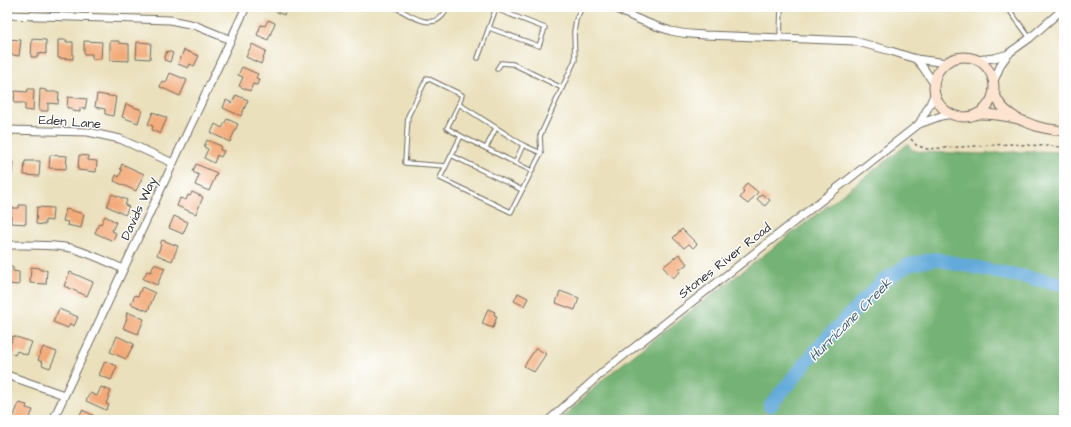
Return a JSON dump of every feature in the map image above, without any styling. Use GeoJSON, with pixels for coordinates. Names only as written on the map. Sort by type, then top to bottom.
{"type":"FeatureCollection","features":[{"type":"Feature","properties":{"kind":"main road"},"geometry":{"type":"LineString","coordinates":[[947,62],[952,59],[963,57],[973,58],[983,64],[990,72],[994,81],[994,92],[997,101],[1004,109],[1018,119],[1036,126],[1064,131]]}},
{"type":"Feature","properties":{"kind":"main road","name":"Stones River Road"},"geometry":{"type":"LineString","coordinates":[[935,89],[935,80],[939,70],[947,62]]}},
{"type":"Feature","properties":{"kind":"main road"},"geometry":{"type":"LineString","coordinates":[[935,89],[937,100],[942,107],[953,114]]}},
{"type":"Feature","properties":{"kind":"main road"},"geometry":{"type":"LineString","coordinates":[[975,114],[989,104],[994,92]]}},
{"type":"Feature","properties":{"kind":"main road","name":"Stones River Road"},"geometry":{"type":"LineString","coordinates":[[953,114],[965,117],[975,114],[989,114],[1018,119]]}},
{"type":"Feature","properties":{"kind":"street","name":"Davids Way"},"geometry":{"type":"LineString","coordinates":[[53,420],[246,7]]}},
{"type":"Feature","properties":{"kind":"street"},"geometry":{"type":"LineString","coordinates":[[613,7],[638,20],[671,31],[705,35],[854,41],[916,59],[947,62]]}},
{"type":"Feature","properties":{"kind":"street"},"geometry":{"type":"LineString","coordinates":[[994,81],[1001,64],[1009,54],[1064,8]]}},
{"type":"Feature","properties":{"kind":"street"},"geometry":{"type":"LineString","coordinates":[[7,15],[170,20],[194,25],[231,40]]}},
{"type":"Feature","properties":{"kind":"street"},"geometry":{"type":"LineString","coordinates":[[976,60],[986,60],[1009,54]]}},
{"type":"Feature","properties":{"kind":"street"},"geometry":{"type":"LineString","coordinates":[[916,59],[922,66],[935,89]]}},
{"type":"Feature","properties":{"kind":"street","name":"Stones River Road"},"geometry":{"type":"LineString","coordinates":[[919,124],[930,104],[935,89]]}},
{"type":"Feature","properties":{"kind":"street","name":"Stones River Road"},"geometry":{"type":"LineString","coordinates":[[548,420],[604,371],[919,124],[941,116],[953,114]]}},
{"type":"Feature","properties":{"kind":"street","name":"Eden Lane"},"geometry":{"type":"LineString","coordinates":[[7,130],[88,132],[120,139],[173,163]]}},
{"type":"Feature","properties":{"kind":"street"},"geometry":{"type":"LineString","coordinates":[[7,245],[48,245],[71,248],[92,255],[123,269]]}},
{"type":"Feature","properties":{"kind":"street"},"geometry":{"type":"LineString","coordinates":[[7,375],[64,396]]}},
{"type":"Feature","properties":{"kind":"lane"},"geometry":{"type":"LineString","coordinates":[[395,7],[425,22],[434,22],[442,17],[448,7]]}},
{"type":"Feature","properties":{"kind":"lane"},"geometry":{"type":"LineString","coordinates":[[462,136],[440,178],[511,212],[541,153],[540,136],[575,60],[574,32],[576,20],[582,7]]}},
{"type":"Feature","properties":{"kind":"lane"},"geometry":{"type":"LineString","coordinates":[[780,39],[781,7]]}},
{"type":"Feature","properties":{"kind":"lane"},"geometry":{"type":"LineString","coordinates":[[1007,7],[1030,38]]}},
{"type":"Feature","properties":{"kind":"lane"},"geometry":{"type":"LineString","coordinates":[[478,58],[496,8],[546,28],[539,46],[489,28]]}},
{"type":"Feature","properties":{"kind":"lane"},"geometry":{"type":"LineString","coordinates":[[497,69],[502,63],[513,64],[562,88]]}},
{"type":"Feature","properties":{"kind":"lane"},"geometry":{"type":"LineString","coordinates":[[446,166],[405,163],[408,116],[426,78],[462,95],[447,128],[532,171]]}},
{"type":"Feature","properties":{"kind":"lane"},"geometry":{"type":"LineString","coordinates":[[459,104],[523,145],[541,153]]}},
{"type":"Feature","properties":{"kind":"lane"},"geometry":{"type":"LineString","coordinates":[[486,148],[496,128]]}},
{"type":"Feature","properties":{"kind":"lane"},"geometry":{"type":"LineString","coordinates":[[515,162],[523,145]]}},
{"type":"Feature","properties":{"kind":"lane"},"geometry":{"type":"LineString","coordinates":[[451,155],[522,190]]}},
{"type":"Feature","properties":{"kind":"path"},"geometry":{"type":"LineString","coordinates":[[911,139],[916,145],[927,149],[1010,144],[1064,147]]}},
{"type":"Feature","properties":{"kind":"green space"},"geometry":{"type":"Polygon","coordinates":[[[908,144],[912,150],[921,152],[982,154],[1029,151],[1064,152],[1064,420],[764,420],[769,408],[759,420],[560,420],[607,376],[908,144]]]}},
{"type":"Feature","properties":{"kind":"building"},"geometry":{"type":"Polygon","coordinates":[[[270,7],[287,7],[284,15],[270,9],[270,7]]]}},
{"type":"Feature","properties":{"kind":"building"},"geometry":{"type":"Polygon","coordinates":[[[268,20],[275,23],[268,40],[257,35],[261,25],[265,26],[268,20]]]}},
{"type":"Feature","properties":{"kind":"building"},"geometry":{"type":"Polygon","coordinates":[[[7,39],[21,40],[19,56],[7,54],[7,39]]]}},
{"type":"Feature","properties":{"kind":"building"},"geometry":{"type":"Polygon","coordinates":[[[32,39],[46,40],[46,54],[38,53],[38,57],[31,57],[32,39]]]}},
{"type":"Feature","properties":{"kind":"building"},"geometry":{"type":"Polygon","coordinates":[[[58,40],[73,42],[73,59],[58,58],[58,40]]]}},
{"type":"Feature","properties":{"kind":"building"},"geometry":{"type":"Polygon","coordinates":[[[84,41],[102,42],[101,59],[92,59],[92,54],[84,54],[84,41]]]}},
{"type":"Feature","properties":{"kind":"building"},"geometry":{"type":"Polygon","coordinates":[[[110,41],[119,41],[119,43],[129,44],[129,61],[110,60],[110,41]]]}},
{"type":"Feature","properties":{"kind":"building"},"geometry":{"type":"Polygon","coordinates":[[[137,42],[151,43],[150,59],[136,58],[137,42]]]}},
{"type":"Feature","properties":{"kind":"building"},"geometry":{"type":"Polygon","coordinates":[[[252,44],[266,51],[261,64],[246,57],[252,44]]]}},
{"type":"Feature","properties":{"kind":"building"},"geometry":{"type":"Polygon","coordinates":[[[184,50],[199,56],[194,66],[190,64],[188,68],[178,64],[184,50]]]}},
{"type":"Feature","properties":{"kind":"building"},"geometry":{"type":"Polygon","coordinates":[[[167,51],[173,53],[170,62],[164,60],[167,51]]]}},
{"type":"Feature","properties":{"kind":"building"},"geometry":{"type":"Polygon","coordinates":[[[242,67],[258,74],[256,78],[259,79],[257,85],[253,84],[250,91],[239,86],[243,77],[238,75],[242,67]]]}},
{"type":"Feature","properties":{"kind":"building"},"geometry":{"type":"Polygon","coordinates":[[[170,73],[187,80],[180,96],[160,87],[162,81],[166,83],[170,73]]]}},
{"type":"Feature","properties":{"kind":"building"},"geometry":{"type":"Polygon","coordinates":[[[28,89],[34,89],[33,111],[25,110],[25,103],[14,103],[15,91],[27,92],[28,89]]]}},
{"type":"Feature","properties":{"kind":"building"},"geometry":{"type":"Polygon","coordinates":[[[40,89],[46,90],[46,92],[59,92],[58,104],[48,103],[48,111],[39,111],[40,89]]]}},
{"type":"Feature","properties":{"kind":"building"},"geometry":{"type":"Polygon","coordinates":[[[97,94],[116,97],[113,116],[105,114],[105,109],[95,107],[97,94]]]}},
{"type":"Feature","properties":{"kind":"building"},"geometry":{"type":"Polygon","coordinates":[[[236,95],[248,100],[241,116],[223,108],[226,100],[232,103],[236,95]]]}},
{"type":"Feature","properties":{"kind":"building"},"geometry":{"type":"Polygon","coordinates":[[[68,97],[87,99],[85,109],[80,108],[80,112],[72,111],[72,108],[67,108],[68,97]]]}},
{"type":"Feature","properties":{"kind":"building"},"geometry":{"type":"Polygon","coordinates":[[[126,104],[142,110],[138,123],[122,117],[126,104]]]}},
{"type":"Feature","properties":{"kind":"building"},"geometry":{"type":"Polygon","coordinates":[[[153,112],[167,118],[160,134],[152,130],[153,126],[148,124],[153,112]]]}},
{"type":"Feature","properties":{"kind":"building"},"geometry":{"type":"Polygon","coordinates":[[[227,119],[238,124],[230,142],[211,133],[215,124],[222,128],[227,119]]]}},
{"type":"Feature","properties":{"kind":"building"},"geometry":{"type":"Polygon","coordinates":[[[207,140],[221,146],[220,150],[224,151],[221,157],[217,155],[214,163],[204,158],[208,149],[204,147],[207,140]]]}},
{"type":"Feature","properties":{"kind":"building"},"geometry":{"type":"Polygon","coordinates":[[[50,155],[67,156],[66,169],[49,168],[50,155]]]}},
{"type":"Feature","properties":{"kind":"building"},"geometry":{"type":"Polygon","coordinates":[[[79,155],[89,156],[88,160],[97,161],[96,172],[78,170],[79,155]]]}},
{"type":"Feature","properties":{"kind":"building"},"geometry":{"type":"Polygon","coordinates":[[[25,161],[40,161],[39,176],[24,175],[25,161]]]}},
{"type":"Feature","properties":{"kind":"building"},"geometry":{"type":"Polygon","coordinates":[[[7,162],[13,162],[12,175],[7,175],[7,162]]]}},
{"type":"Feature","properties":{"kind":"building"},"geometry":{"type":"Polygon","coordinates":[[[122,164],[144,174],[136,191],[114,181],[116,175],[119,177],[122,170],[120,169],[122,164]]]}},
{"type":"Feature","properties":{"kind":"building"},"geometry":{"type":"Polygon","coordinates":[[[196,164],[217,173],[209,191],[195,185],[199,175],[193,172],[196,164]]]}},
{"type":"Feature","properties":{"kind":"building"},"geometry":{"type":"Polygon","coordinates":[[[747,183],[758,192],[748,204],[740,198],[744,192],[742,190],[747,183]]]}},
{"type":"Feature","properties":{"kind":"building"},"geometry":{"type":"Polygon","coordinates":[[[192,192],[203,197],[196,214],[177,206],[180,198],[186,200],[188,195],[190,196],[192,192]]]}},
{"type":"Feature","properties":{"kind":"building"},"geometry":{"type":"Polygon","coordinates":[[[112,194],[127,200],[125,205],[129,207],[125,215],[107,206],[112,194]]]}},
{"type":"Feature","properties":{"kind":"building"},"geometry":{"type":"Polygon","coordinates":[[[762,194],[770,200],[765,206],[757,199],[762,194]]]}},
{"type":"Feature","properties":{"kind":"building"},"geometry":{"type":"Polygon","coordinates":[[[19,205],[26,205],[26,224],[11,223],[11,208],[19,208],[19,205]]]}},
{"type":"Feature","properties":{"kind":"building"},"geometry":{"type":"Polygon","coordinates":[[[37,207],[53,208],[52,221],[45,220],[45,225],[36,224],[37,207]]]}},
{"type":"Feature","properties":{"kind":"building"},"geometry":{"type":"Polygon","coordinates":[[[66,209],[84,214],[81,228],[67,225],[68,222],[63,221],[66,209]]]}},
{"type":"Feature","properties":{"kind":"building"},"geometry":{"type":"Polygon","coordinates":[[[105,216],[116,222],[112,231],[116,233],[113,241],[95,233],[99,223],[101,224],[105,216]]]}},
{"type":"Feature","properties":{"kind":"building"},"geometry":{"type":"Polygon","coordinates":[[[174,216],[188,222],[183,234],[169,228],[174,216]]]}},
{"type":"Feature","properties":{"kind":"building"},"geometry":{"type":"Polygon","coordinates":[[[682,229],[697,244],[693,248],[689,244],[684,248],[673,238],[682,229]]]}},
{"type":"Feature","properties":{"kind":"building"},"geometry":{"type":"Polygon","coordinates":[[[162,240],[178,246],[172,261],[157,255],[162,240]]]}},
{"type":"Feature","properties":{"kind":"building"},"geometry":{"type":"Polygon","coordinates":[[[679,254],[687,264],[679,270],[680,272],[673,278],[663,267],[679,254]]]}},
{"type":"Feature","properties":{"kind":"building"},"geometry":{"type":"Polygon","coordinates":[[[154,264],[165,268],[157,285],[143,279],[147,271],[151,272],[154,264]]]}},
{"type":"Feature","properties":{"kind":"building"},"geometry":{"type":"Polygon","coordinates":[[[7,267],[13,267],[13,271],[19,272],[19,285],[7,284],[7,267]]]}},
{"type":"Feature","properties":{"kind":"building"},"geometry":{"type":"Polygon","coordinates":[[[31,267],[40,268],[40,270],[47,270],[46,284],[30,283],[31,267]]]}},
{"type":"Feature","properties":{"kind":"building"},"geometry":{"type":"Polygon","coordinates":[[[70,272],[93,282],[87,296],[64,286],[70,272]]]}},
{"type":"Feature","properties":{"kind":"building"},"geometry":{"type":"Polygon","coordinates":[[[142,287],[155,293],[148,311],[131,304],[135,295],[138,296],[142,287]]]}},
{"type":"Feature","properties":{"kind":"building"},"geometry":{"type":"Polygon","coordinates":[[[560,291],[579,298],[575,310],[556,303],[560,291]]]}},
{"type":"Feature","properties":{"kind":"building"},"geometry":{"type":"Polygon","coordinates":[[[518,293],[528,298],[524,306],[514,301],[518,293]]]}},
{"type":"Feature","properties":{"kind":"building"},"geometry":{"type":"Polygon","coordinates":[[[59,309],[78,317],[74,326],[70,324],[68,328],[53,322],[59,309]]]}},
{"type":"Feature","properties":{"kind":"building"},"geometry":{"type":"Polygon","coordinates":[[[488,309],[495,312],[494,315],[497,316],[493,328],[482,324],[488,309]]]}},
{"type":"Feature","properties":{"kind":"building"},"geometry":{"type":"Polygon","coordinates":[[[127,312],[144,319],[138,334],[123,328],[127,318],[127,312]]]}},
{"type":"Feature","properties":{"kind":"building"},"geometry":{"type":"Polygon","coordinates":[[[13,336],[32,342],[27,355],[17,351],[15,355],[8,352],[13,336]]]}},
{"type":"Feature","properties":{"kind":"building"},"geometry":{"type":"Polygon","coordinates":[[[117,336],[134,344],[126,359],[110,352],[117,336]]]}},
{"type":"Feature","properties":{"kind":"building"},"geometry":{"type":"Polygon","coordinates":[[[43,347],[57,352],[50,368],[42,365],[43,362],[38,360],[43,347]]]}},
{"type":"Feature","properties":{"kind":"building"},"geometry":{"type":"Polygon","coordinates":[[[536,348],[546,354],[534,372],[524,366],[536,348]]]}},
{"type":"Feature","properties":{"kind":"building"},"geometry":{"type":"Polygon","coordinates":[[[105,361],[117,366],[111,380],[99,375],[105,361]]]}},
{"type":"Feature","properties":{"kind":"building"},"geometry":{"type":"Polygon","coordinates":[[[101,387],[111,391],[106,404],[109,405],[106,410],[86,401],[90,393],[97,396],[101,387]]]}},
{"type":"Feature","properties":{"kind":"building"},"geometry":{"type":"Polygon","coordinates":[[[19,403],[27,405],[26,408],[33,410],[29,420],[18,420],[13,418],[19,403]]]}},
{"type":"Feature","properties":{"kind":"building"},"geometry":{"type":"Polygon","coordinates":[[[82,410],[93,415],[91,420],[78,420],[82,410]]]}},
{"type":"Feature","properties":{"kind":"waterway","name":"Hurricane Creek"},"geometry":{"type":"LineString","coordinates":[[770,406],[824,341],[883,281],[908,265],[935,259],[1064,284]]}}]}
